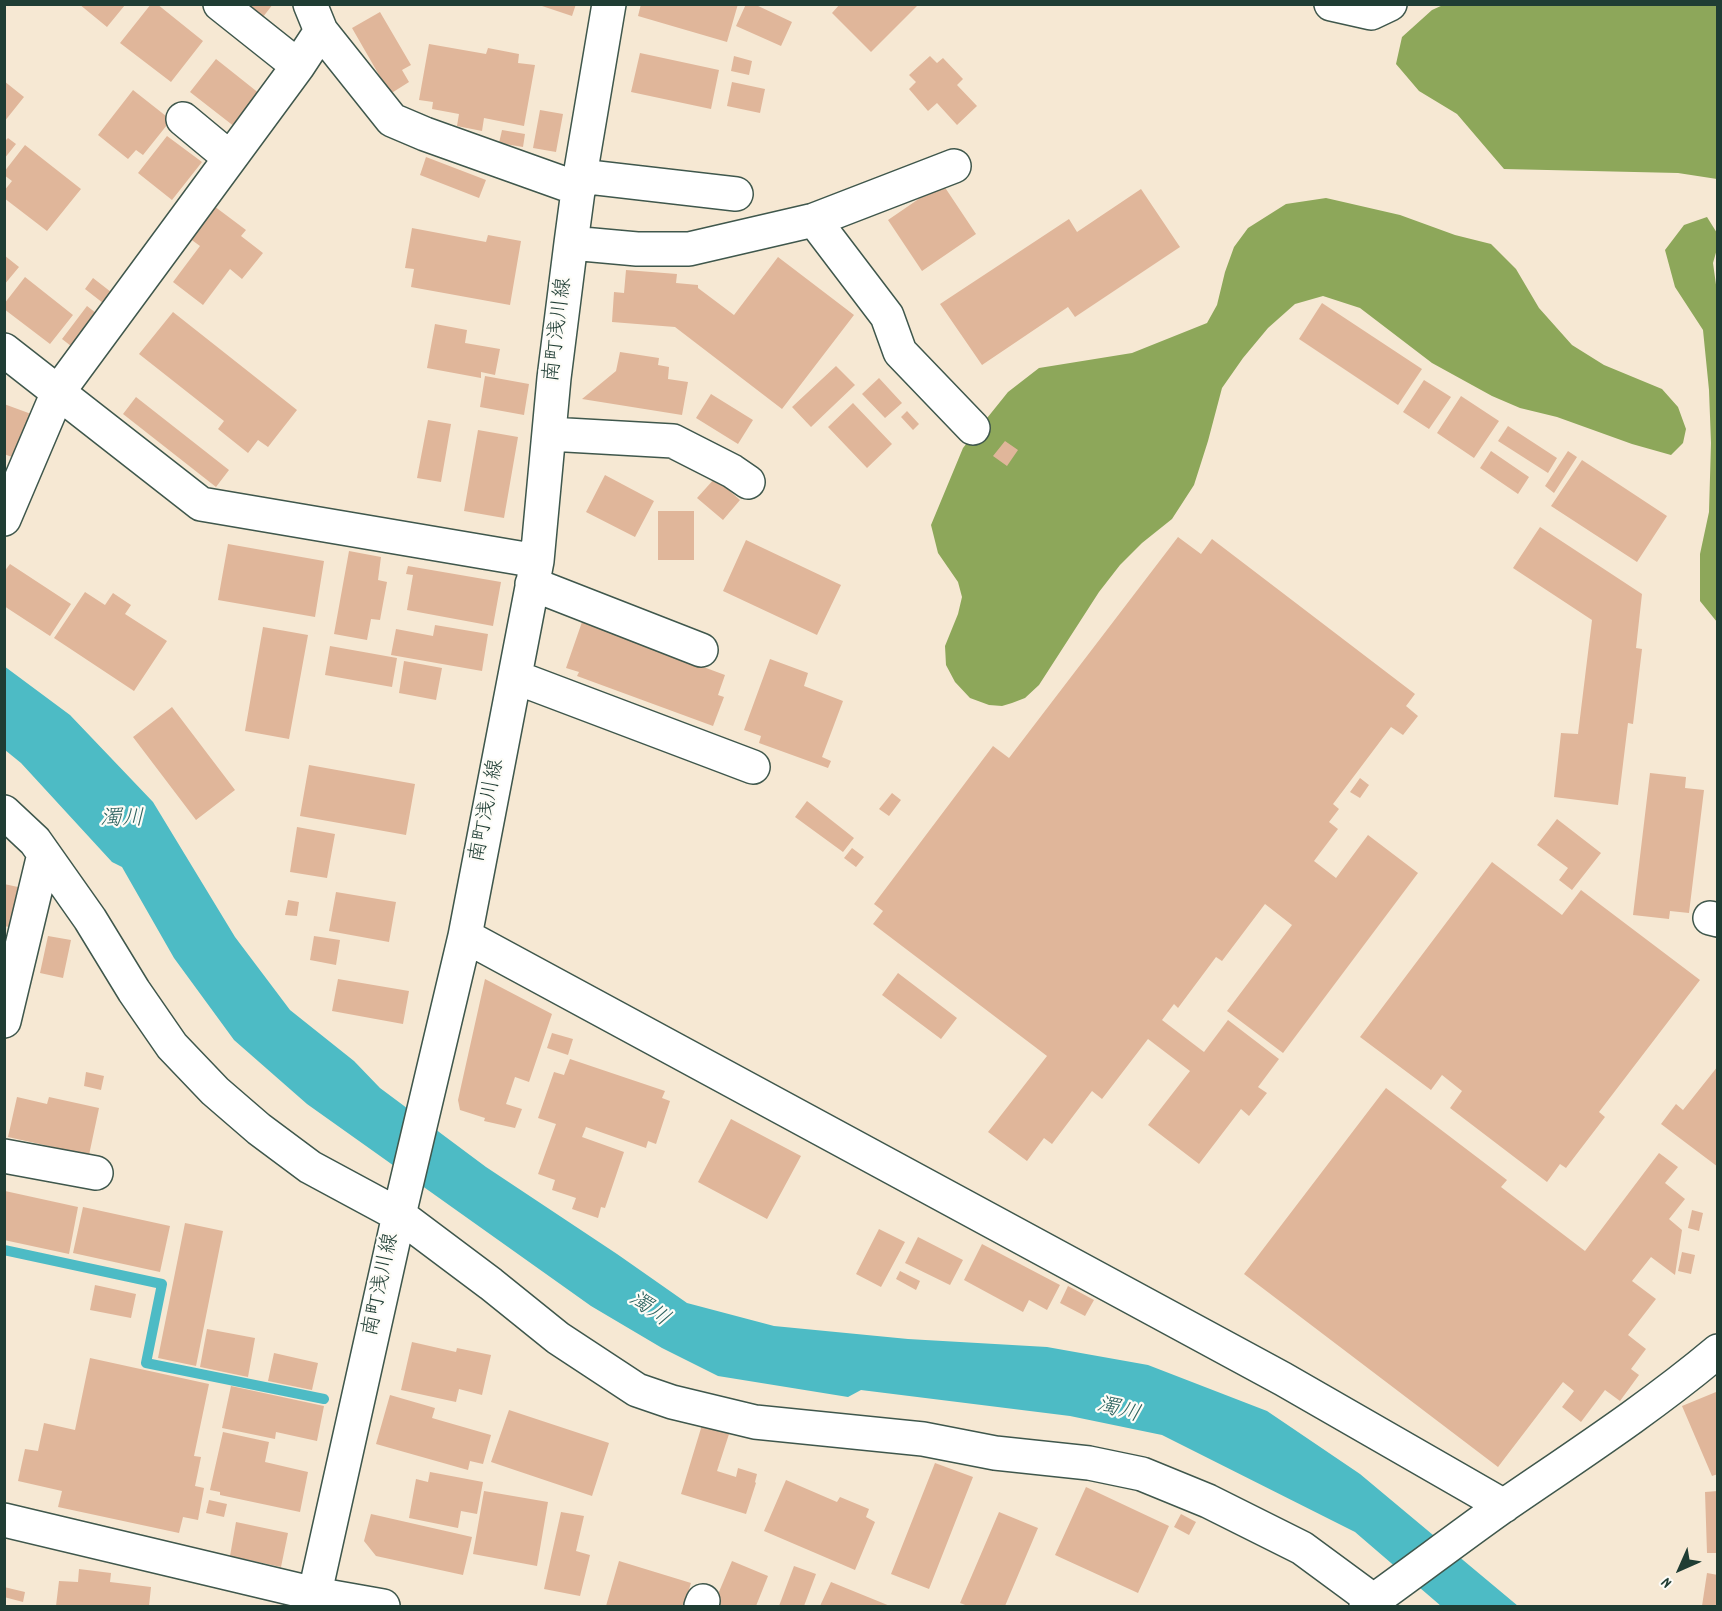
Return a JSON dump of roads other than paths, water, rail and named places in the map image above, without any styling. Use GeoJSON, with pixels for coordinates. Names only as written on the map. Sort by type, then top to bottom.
{"type":"FeatureCollection","features":[{"type":"Feature","properties":{"kind":"street"},"geometry":{"type":"LineString","coordinates":[[220,4],[298,66]]}},
{"type":"Feature","properties":{"kind":"street","name":"南町浅川線"},"geometry":{"type":"LineString","coordinates":[[314,1600],[401,1207],[465,936],[535,573],[571,243],[609,4]]}},
{"type":"Feature","properties":{"kind":"street"},"geometry":{"type":"LineString","coordinates":[[1331,4],[1371,13],[1390,4]]}},
{"type":"Feature","properties":{"kind":"street"},"geometry":{"type":"LineString","coordinates":[[4,519],[58,392],[298,66],[315,18]]}},
{"type":"Feature","properties":{"kind":"street"},"geometry":{"type":"LineString","coordinates":[[315,18],[392,120],[425,134],[580,182],[736,194]]}},
{"type":"Feature","properties":{"kind":"street"},"geometry":{"type":"LineString","coordinates":[[183,119],[230,158]]}},
{"type":"Feature","properties":{"kind":"street"},"geometry":{"type":"LineString","coordinates":[[571,243],[637,249],[689,249],[814,220],[954,166]]}},
{"type":"Feature","properties":{"kind":"street"},"geometry":{"type":"LineString","coordinates":[[814,220],[887,316],[900,352],[973,428]]}},
{"type":"Feature","properties":{"kind":"street"},"geometry":{"type":"LineString","coordinates":[[4,350],[201,504],[535,573],[701,650]]}},
{"type":"Feature","properties":{"kind":"street"},"geometry":{"type":"LineString","coordinates":[[549,434],[673,441],[732,471],[748,482]]}},
{"type":"Feature","properties":{"kind":"street"},"geometry":{"type":"LineString","coordinates":[[515,677],[753,766]]}},
{"type":"Feature","properties":{"kind":"street"},"geometry":{"type":"LineString","coordinates":[[4,812],[35,840],[90,919],[134,991],[172,1046],[259,1129],[310,1167],[401,1207],[558,1338],[637,1390],[672,1402],[755,1422],[923,1439],[995,1453],[1089,1464],[1142,1474],[1208,1501],[1302,1548],[1378,1598],[1504,1506],[1704,1373],[1718,1351]]}},
{"type":"Feature","properties":{"kind":"street"},"geometry":{"type":"LineString","coordinates":[[4,1022],[44,854]]}},
{"type":"Feature","properties":{"kind":"street"},"geometry":{"type":"LineString","coordinates":[[465,936],[1283,1379],[1504,1506]]}},
{"type":"Feature","properties":{"kind":"street"},"geometry":{"type":"LineString","coordinates":[[4,1156],[96,1173]]}},
{"type":"Feature","properties":{"kind":"street"},"geometry":{"type":"LineString","coordinates":[[4,1520],[314,1600],[383,1606]]}},
{"type":"Feature","properties":{"kind":"water","name":"濁川"},"geometry":{"type":"Polygon","coordinates":[[[4,666],[70,715],[153,802],[235,937],[290,1010],[354,1061],[380,1088],[486,1167],[687,1303],[774,1326],[908,1339],[1047,1347],[1148,1365],[1267,1411],[1360,1474],[1518,1606],[1441,1606],[1355,1532],[1162,1435],[1070,1416],[861,1390],[848,1397],[718,1376],[662,1348],[591,1306],[307,1104],[234,1040],[174,958],[122,867],[112,862],[21,763],[5,750],[4,666]]]}},
{"type":"Feature","properties":{"kind":"waterway"},"geometry":{"type":"LineString","coordinates":[[4,1250],[162,1284],[146,1363],[324,1399]]}}]}
